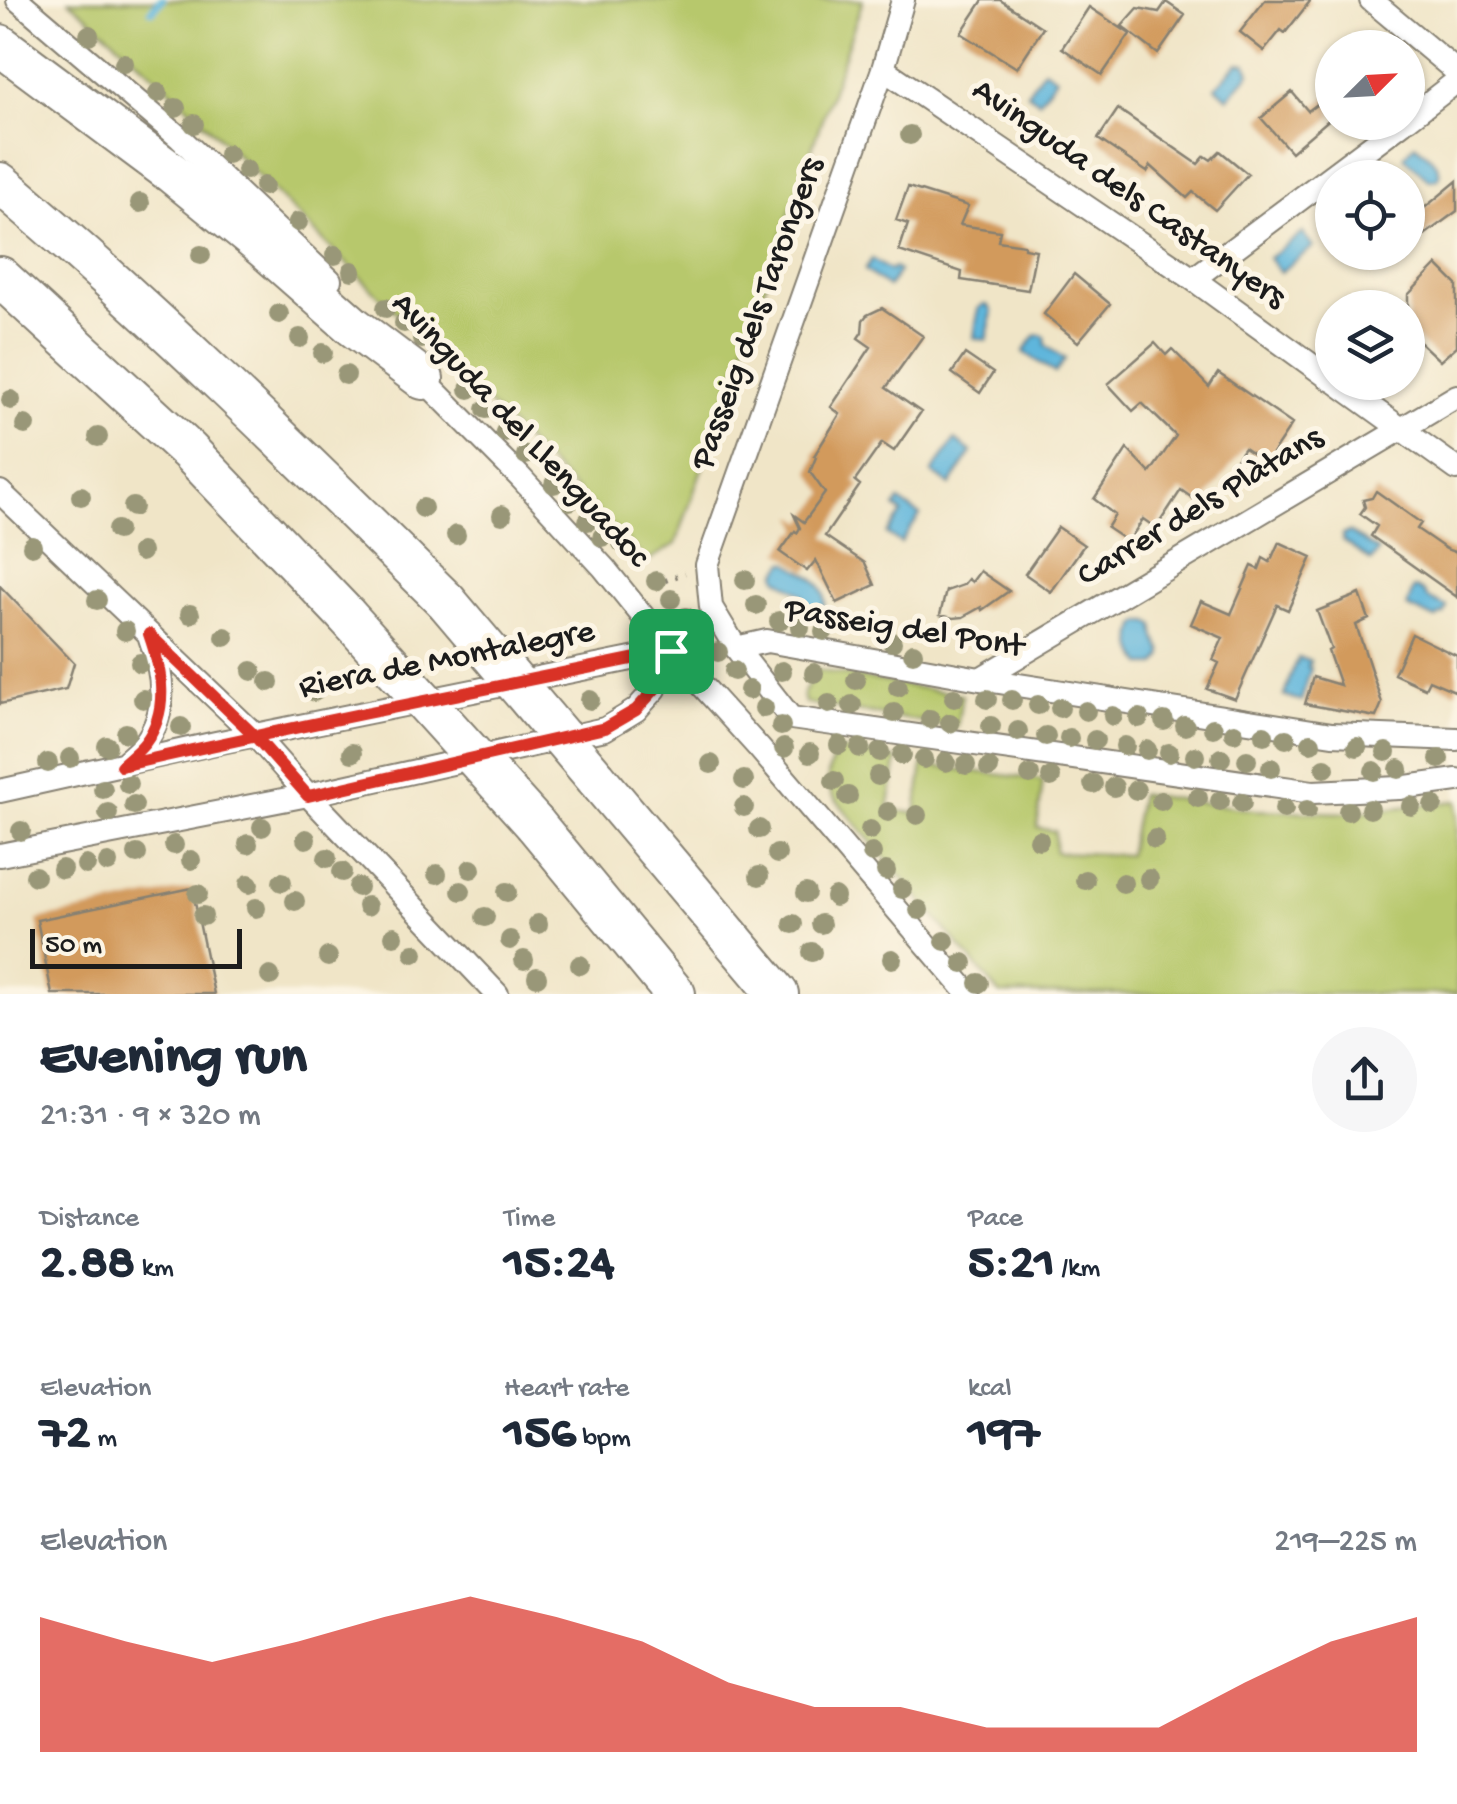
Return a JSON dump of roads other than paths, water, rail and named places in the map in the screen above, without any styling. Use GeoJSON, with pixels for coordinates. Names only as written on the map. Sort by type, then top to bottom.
{"type":"FeatureCollection","features":[{"type":"Feature","properties":{"kind":"highway"},"geometry":{"type":"LineString","coordinates":[[0,44],[188,185],[354,328],[423,379]]}},
{"type":"Feature","properties":{"kind":"highway"},"geometry":{"type":"LineString","coordinates":[[0,183],[95,264],[446,601],[778,994]]}},
{"type":"Feature","properties":{"kind":"highway"},"geometry":{"type":"LineString","coordinates":[[0,277],[189,451],[346,615],[535,824],[675,994]]}},
{"type":"Feature","properties":{"kind":"street","name":"Avinguda del Llenguadoc"},"geometry":{"type":"LineString","coordinates":[[18,0],[180,138],[331,282],[520,477],[604,568],[671,651],[780,771],[969,994]]}},
{"type":"Feature","properties":{"kind":"street","name":"Passeig dels Tarongers"},"geometry":{"type":"LineString","coordinates":[[736,648],[711,607],[707,565],[883,69],[903,0]]}},
{"type":"Feature","properties":{"kind":"street"},"geometry":{"type":"LineString","coordinates":[[1371,0],[1457,72]]}},
{"type":"Feature","properties":{"kind":"street","name":"Avinguda dels Castanyers"},"geometry":{"type":"LineString","coordinates":[[883,69],[1193,279],[1315,367]]}},
{"type":"Feature","properties":{"kind":"street"},"geometry":{"type":"LineString","coordinates":[[1425,106],[1457,81]]}},
{"type":"Feature","properties":{"kind":"street"},"geometry":{"type":"LineString","coordinates":[[1193,279],[1380,140]]}},
{"type":"Feature","properties":{"kind":"street","name":"Carrer dels Plàtans"},"geometry":{"type":"LineString","coordinates":[[980,679],[1457,396]]}},
{"type":"Feature","properties":{"kind":"street","name":"Avinguda dels Castanyers"},"geometry":{"type":"LineString","coordinates":[[1360,400],[1457,470]]}},
{"type":"Feature","properties":{"kind":"street"},"geometry":{"type":"LineString","coordinates":[[0,492],[255,736],[496,994]]}},
{"type":"Feature","properties":{"kind":"street"},"geometry":{"type":"LineString","coordinates":[[121,766],[144,744],[158,720],[163,696],[159,662],[149,634]]}},
{"type":"Feature","properties":{"kind":"street","name":"Passeig del Pont"},"geometry":{"type":"LineString","coordinates":[[1457,739],[1332,734],[766,641],[736,648],[792,718],[1314,792],[1399,788],[1457,780]]}},
{"type":"Feature","properties":{"kind":"street"},"geometry":{"type":"LineString","coordinates":[[0,855],[308,796],[605,728],[636,710],[655,689],[671,651]]}},
{"type":"Feature","properties":{"kind":"street","name":"Riera de Montalegre"},"geometry":{"type":"LineString","coordinates":[[0,792],[671,651]]}},
{"type":"Feature","properties":{"kind":"water"},"geometry":{"type":"Polygon","coordinates":[[[1238,63],[1247,64],[1250,73],[1228,98],[1216,87],[1238,63]]]}},
{"type":"Feature","properties":{"kind":"water"},"geometry":{"type":"Polygon","coordinates":[[[1044,69],[1056,77],[1039,101],[1027,93],[1044,69]]]}},
{"type":"Feature","properties":{"kind":"water"},"geometry":{"type":"Polygon","coordinates":[[[1415,144],[1437,165],[1438,179],[1425,176],[1425,160],[1404,157],[1415,144]]]}},
{"type":"Feature","properties":{"kind":"water"},"geometry":{"type":"Polygon","coordinates":[[[1303,233],[1313,247],[1280,272],[1269,258],[1303,233]]]}},
{"type":"Feature","properties":{"kind":"water"},"geometry":{"type":"Polygon","coordinates":[[[872,259],[890,271],[899,271],[888,287],[865,270],[872,259]]]}},
{"type":"Feature","properties":{"kind":"water"},"geometry":{"type":"Polygon","coordinates":[[[983,305],[992,311],[987,340],[974,338],[978,309],[983,305]]]}},
{"type":"Feature","properties":{"kind":"water"},"geometry":{"type":"Polygon","coordinates":[[[1041,335],[1046,346],[1065,359],[1055,373],[1024,352],[1035,336],[1041,335]]]}},
{"type":"Feature","properties":{"kind":"water"},"geometry":{"type":"Polygon","coordinates":[[[955,440],[972,452],[950,485],[932,473],[955,440]]]}},
{"type":"Feature","properties":{"kind":"water"},"geometry":{"type":"Polygon","coordinates":[[[899,501],[920,515],[901,543],[887,534],[902,513],[895,507],[899,501]]]}},
{"type":"Feature","properties":{"kind":"water"},"geometry":{"type":"Polygon","coordinates":[[[1349,532],[1378,551],[1371,561],[1343,541],[1342,535],[1349,532]]]}},
{"type":"Feature","properties":{"kind":"water"},"geometry":{"type":"Polygon","coordinates":[[[785,562],[819,585],[825,605],[809,606],[803,595],[778,578],[785,562]]]}},
{"type":"Feature","properties":{"kind":"water"},"geometry":{"type":"Polygon","coordinates":[[[1416,588],[1447,607],[1444,615],[1436,619],[1407,607],[1416,588]]]}},
{"type":"Feature","properties":{"kind":"water"},"geometry":{"type":"Polygon","coordinates":[[[1141,622],[1154,625],[1163,653],[1156,665],[1143,665],[1135,649],[1135,631],[1141,622]]]}},
{"type":"Feature","properties":{"kind":"water"},"geometry":{"type":"Polygon","coordinates":[[[1298,658],[1310,661],[1311,668],[1301,701],[1284,696],[1298,658]]]}},
{"type":"Feature","properties":{"kind":"waterway"},"geometry":{"type":"LineString","coordinates":[[152,10],[161,0]]}}]}
